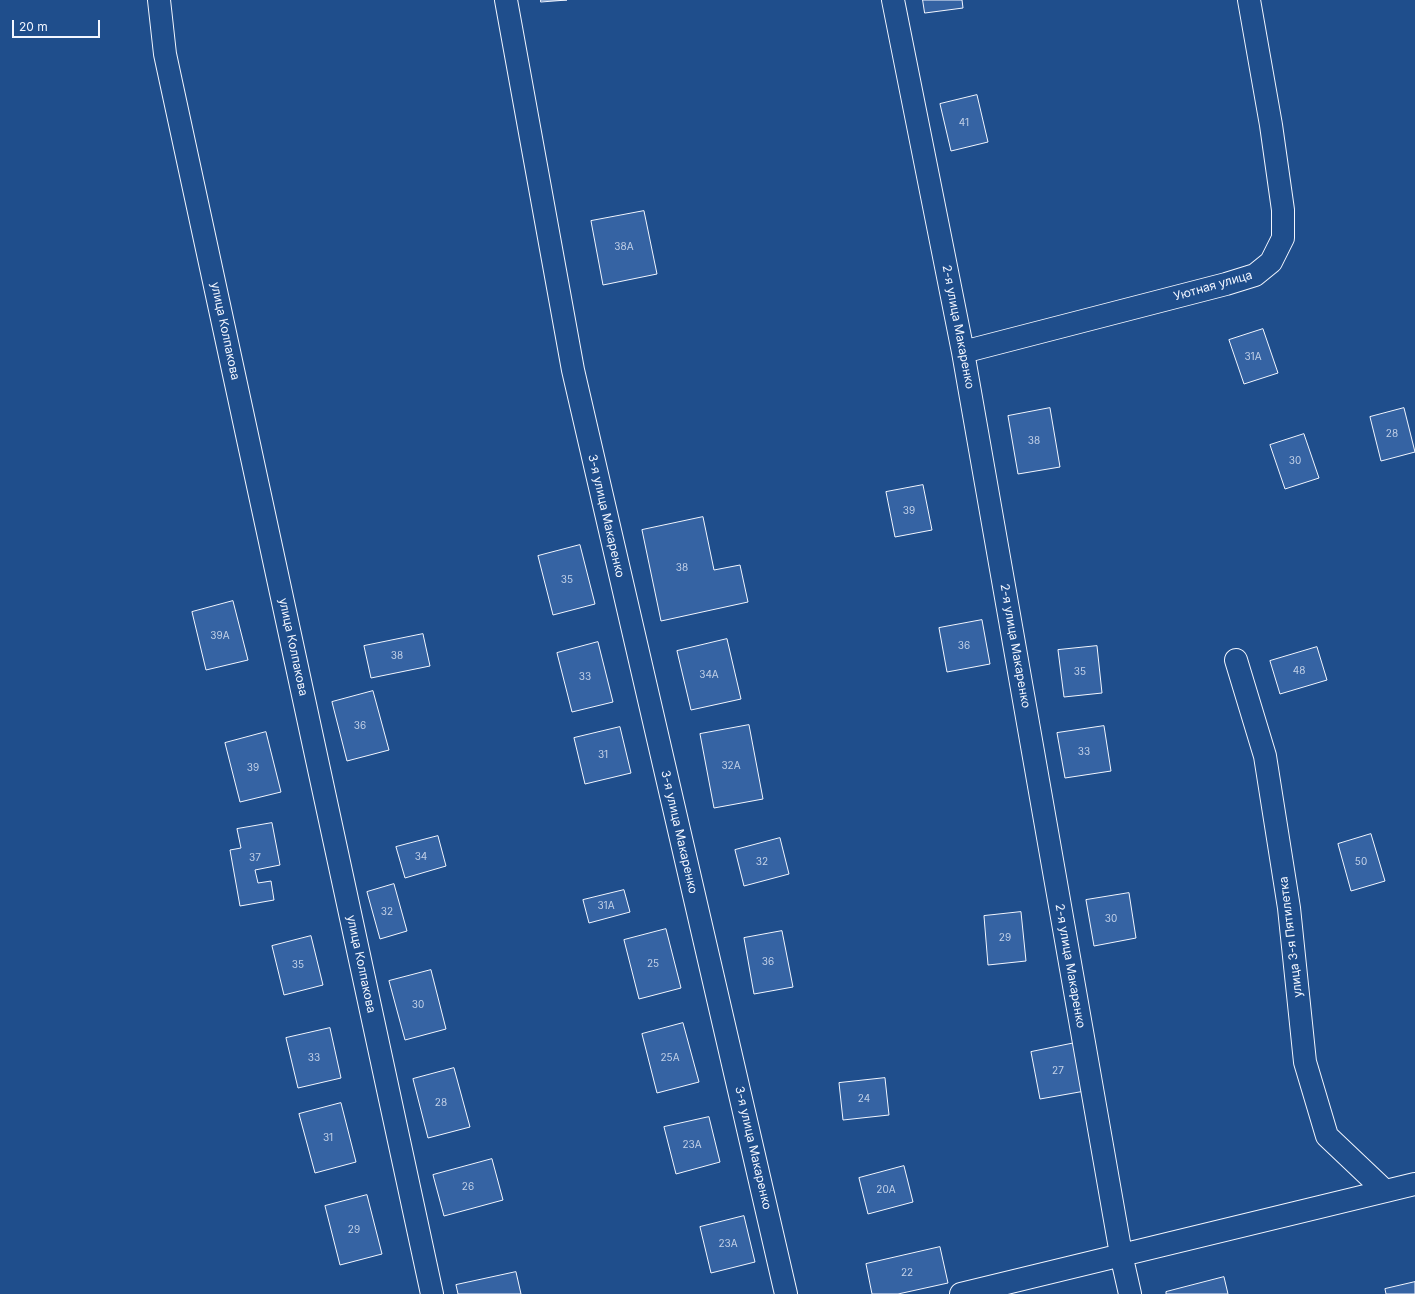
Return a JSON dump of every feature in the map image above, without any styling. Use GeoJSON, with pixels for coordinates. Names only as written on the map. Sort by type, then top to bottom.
{"type":"FeatureCollection","features":[{"type":"Feature","properties":{"kind":"street","name":"улица Колпакова"},"geometry":{"type":"LineString","coordinates":[[159,0],[167,62],[432,1294]]}},
{"type":"Feature","properties":{"kind":"street","name":"3-я улица Макаренко"},"geometry":{"type":"LineString","coordinates":[[506,0],[572,370],[786,1294]]}},
{"type":"Feature","properties":{"kind":"street","name":"2-я улица Макаренко"},"geometry":{"type":"LineString","coordinates":[[893,0],[963,352],[1121,1254],[1130,1294]]}},
{"type":"Feature","properties":{"kind":"street","name":"Уютная улица"},"geometry":{"type":"LineString","coordinates":[[963,352],[1226,284],[1255,275],[1271,262],[1283,238],[1283,210],[1271,125],[1249,0]]}},
{"type":"Feature","properties":{"kind":"street","name":"улица 3-я Пятилетка"},"geometry":{"type":"LineString","coordinates":[[1236,660],[1265,756],[1290,908],[1305,1062],[1327,1136],[1385,1191]]}},
{"type":"Feature","properties":{"kind":"street"},"geometry":{"type":"LineString","coordinates":[[961,1294],[1415,1184]]}},
{"type":"Feature","properties":{"kind":"building"},"geometry":{"type":"Polygon","coordinates":[[[541,0],[567,0],[541,2],[541,0]]]}},
{"type":"Feature","properties":{"kind":"building"},"geometry":{"type":"Polygon","coordinates":[[[923,0],[962,0],[963,8],[925,13],[923,0]]]}},
{"type":"Feature","properties":{"kind":"building"},"geometry":{"type":"Polygon","coordinates":[[[977,95],[988,142],[951,151],[940,104],[977,95]]]}},
{"type":"Feature","properties":{"kind":"building"},"geometry":{"type":"Polygon","coordinates":[[[644,211],[657,274],[603,285],[591,221],[644,211]]]}},
{"type":"Feature","properties":{"kind":"building"},"geometry":{"type":"Polygon","coordinates":[[[1263,329],[1278,373],[1244,384],[1229,340],[1263,329]]]}},
{"type":"Feature","properties":{"kind":"building"},"geometry":{"type":"Polygon","coordinates":[[[1050,408],[1060,467],[1018,474],[1008,416],[1050,408]]]}},
{"type":"Feature","properties":{"kind":"building"},"geometry":{"type":"Polygon","coordinates":[[[1404,408],[1415,452],[1381,461],[1370,417],[1404,408]]]}},
{"type":"Feature","properties":{"kind":"building"},"geometry":{"type":"Polygon","coordinates":[[[1304,434],[1319,478],[1285,489],[1270,445],[1304,434]]]}},
{"type":"Feature","properties":{"kind":"building"},"geometry":{"type":"Polygon","coordinates":[[[923,485],[932,530],[895,537],[886,492],[923,485]]]}},
{"type":"Feature","properties":{"kind":"building"},"geometry":{"type":"Polygon","coordinates":[[[703,517],[714,570],[740,565],[748,602],[661,621],[642,530],[703,517]]]}},
{"type":"Feature","properties":{"kind":"building"},"geometry":{"type":"Polygon","coordinates":[[[580,545],[595,604],[553,615],[538,556],[580,545]]]}},
{"type":"Feature","properties":{"kind":"building"},"geometry":{"type":"Polygon","coordinates":[[[233,601],[248,660],[206,670],[192,612],[233,601]]]}},
{"type":"Feature","properties":{"kind":"building"},"geometry":{"type":"Polygon","coordinates":[[[982,620],[990,664],[947,672],[939,628],[982,620]]]}},
{"type":"Feature","properties":{"kind":"building"},"geometry":{"type":"Polygon","coordinates":[[[423,634],[430,666],[371,678],[364,646],[423,634]]]}},
{"type":"Feature","properties":{"kind":"building"},"geometry":{"type":"Polygon","coordinates":[[[727,639],[741,699],[691,710],[677,651],[727,639]]]}},
{"type":"Feature","properties":{"kind":"building"},"geometry":{"type":"Polygon","coordinates":[[[598,642],[613,702],[572,712],[557,653],[598,642]]]}},
{"type":"Feature","properties":{"kind":"building"},"geometry":{"type":"Polygon","coordinates":[[[1097,646],[1102,693],[1064,697],[1058,650],[1097,646]]]}},
{"type":"Feature","properties":{"kind":"building"},"geometry":{"type":"Polygon","coordinates":[[[1317,647],[1327,680],[1280,694],[1270,661],[1317,647]]]}},
{"type":"Feature","properties":{"kind":"building"},"geometry":{"type":"Polygon","coordinates":[[[373,691],[389,750],[347,761],[332,702],[373,691]]]}},
{"type":"Feature","properties":{"kind":"building"},"geometry":{"type":"Polygon","coordinates":[[[749,725],[763,799],[714,808],[700,734],[749,725]]]}},
{"type":"Feature","properties":{"kind":"building"},"geometry":{"type":"Polygon","coordinates":[[[1104,726],[1111,771],[1065,778],[1057,733],[1104,726]]]}},
{"type":"Feature","properties":{"kind":"building"},"geometry":{"type":"Polygon","coordinates":[[[620,727],[631,773],[585,784],[574,738],[620,727]]]}},
{"type":"Feature","properties":{"kind":"building"},"geometry":{"type":"Polygon","coordinates":[[[266,732],[281,792],[240,802],[225,743],[266,732]]]}},
{"type":"Feature","properties":{"kind":"building"},"geometry":{"type":"Polygon","coordinates":[[[272,823],[280,865],[255,870],[258,883],[271,881],[274,900],[240,906],[230,850],[241,848],[237,829],[272,823]]]}},
{"type":"Feature","properties":{"kind":"building"},"geometry":{"type":"Polygon","coordinates":[[[1371,834],[1385,881],[1351,891],[1338,844],[1371,834]]]}},
{"type":"Feature","properties":{"kind":"building"},"geometry":{"type":"Polygon","coordinates":[[[438,836],[446,866],[405,878],[396,847],[438,836]]]}},
{"type":"Feature","properties":{"kind":"building"},"geometry":{"type":"Polygon","coordinates":[[[780,838],[789,874],[744,886],[735,850],[780,838]]]}},
{"type":"Feature","properties":{"kind":"building"},"geometry":{"type":"Polygon","coordinates":[[[394,884],[407,931],[380,939],[367,892],[394,884]]]}},
{"type":"Feature","properties":{"kind":"building"},"geometry":{"type":"Polygon","coordinates":[[[624,890],[630,912],[589,923],[583,900],[624,890]]]}},
{"type":"Feature","properties":{"kind":"building"},"geometry":{"type":"Polygon","coordinates":[[[1129,893],[1136,938],[1094,946],[1086,900],[1129,893]]]}},
{"type":"Feature","properties":{"kind":"building"},"geometry":{"type":"Polygon","coordinates":[[[1021,912],[1026,961],[988,965],[984,916],[1021,912]]]}},
{"type":"Feature","properties":{"kind":"building"},"geometry":{"type":"Polygon","coordinates":[[[666,929],[681,988],[639,999],[624,940],[666,929]]]}},
{"type":"Feature","properties":{"kind":"building"},"geometry":{"type":"Polygon","coordinates":[[[782,931],[793,987],[754,994],[744,938],[782,931]]]}},
{"type":"Feature","properties":{"kind":"building"},"geometry":{"type":"Polygon","coordinates":[[[311,936],[323,985],[284,995],[272,946],[311,936]]]}},
{"type":"Feature","properties":{"kind":"building"},"geometry":{"type":"Polygon","coordinates":[[[431,970],[446,1029],[405,1040],[389,981],[431,970]]]}},
{"type":"Feature","properties":{"kind":"building"},"geometry":{"type":"Polygon","coordinates":[[[683,1023],[699,1082],[657,1093],[642,1034],[683,1023]]]}},
{"type":"Feature","properties":{"kind":"building"},"geometry":{"type":"Polygon","coordinates":[[[330,1028],[341,1078],[298,1088],[286,1038],[330,1028]]]}},
{"type":"Feature","properties":{"kind":"building"},"geometry":{"type":"Polygon","coordinates":[[[1075,1043],[1085,1091],[1040,1099],[1031,1052],[1075,1043]]]}},
{"type":"Feature","properties":{"kind":"building"},"geometry":{"type":"Polygon","coordinates":[[[454,1068],[470,1127],[428,1138],[413,1079],[454,1068]]]}},
{"type":"Feature","properties":{"kind":"building"},"geometry":{"type":"Polygon","coordinates":[[[885,1078],[889,1115],[843,1120],[839,1083],[885,1078]]]}},
{"type":"Feature","properties":{"kind":"building"},"geometry":{"type":"Polygon","coordinates":[[[341,1103],[356,1162],[315,1173],[299,1114],[341,1103]]]}},
{"type":"Feature","properties":{"kind":"building"},"geometry":{"type":"Polygon","coordinates":[[[709,1117],[720,1162],[676,1174],[664,1127],[709,1117]]]}},
{"type":"Feature","properties":{"kind":"building"},"geometry":{"type":"Polygon","coordinates":[[[492,1159],[503,1200],[444,1216],[433,1175],[492,1159]]]}},
{"type":"Feature","properties":{"kind":"building"},"geometry":{"type":"Polygon","coordinates":[[[904,1166],[913,1202],[868,1214],[859,1178],[904,1166]]]}},
{"type":"Feature","properties":{"kind":"building"},"geometry":{"type":"Polygon","coordinates":[[[367,1195],[382,1254],[340,1265],[325,1206],[367,1195]]]}},
{"type":"Feature","properties":{"kind":"building"},"geometry":{"type":"Polygon","coordinates":[[[744,1216],[755,1262],[711,1273],[700,1227],[744,1216]]]}},
{"type":"Feature","properties":{"kind":"building"},"geometry":{"type":"Polygon","coordinates":[[[940,1247],[948,1283],[898,1294],[872,1294],[866,1264],[940,1247]]]}},
{"type":"Feature","properties":{"kind":"building"},"geometry":{"type":"Polygon","coordinates":[[[516,1272],[521,1294],[458,1294],[456,1285],[516,1272]]]}},
{"type":"Feature","properties":{"kind":"building"},"geometry":{"type":"Polygon","coordinates":[[[1224,1277],[1228,1294],[1166,1294],[1166,1292],[1224,1277]]]}},
{"type":"Feature","properties":{"kind":"building"},"geometry":{"type":"Polygon","coordinates":[[[1415,1282],[1415,1294],[1386,1294],[1385,1289],[1415,1282]]]}}]}
